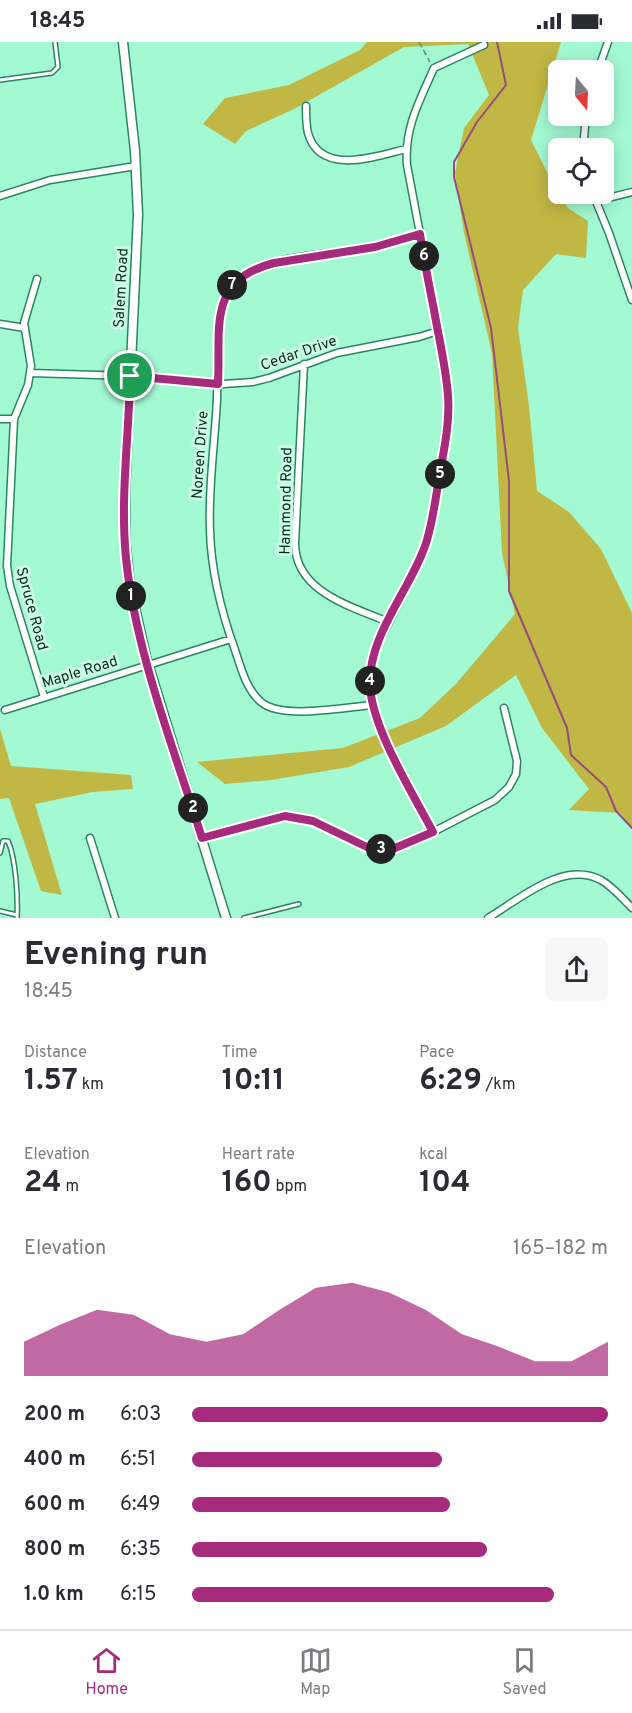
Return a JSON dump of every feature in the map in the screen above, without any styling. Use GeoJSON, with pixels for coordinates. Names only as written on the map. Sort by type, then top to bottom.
{"type":"FeatureCollection","features":[{"type":"Feature","properties":{"kind":"street","name":"Salem Road"},"geometry":{"type":"LineString","coordinates":[[123,42],[136,166],[138,239],[124,507],[126,555],[135,616],[148,665],[226,918]]}},
{"type":"Feature","properties":{"kind":"street"},"geometry":{"type":"LineString","coordinates":[[602,60],[608,42]]}},
{"type":"Feature","properties":{"kind":"street"},"geometry":{"type":"LineString","coordinates":[[433,832],[381,731],[370,689],[371,666],[388,622],[422,555],[434,508],[448,407],[445,366],[406,149],[408,133],[414,112],[434,68],[484,45]]}},
{"type":"Feature","properties":{"kind":"street"},"geometry":{"type":"LineString","coordinates":[[306,106],[308,134],[314,146],[326,155],[340,160],[354,160],[406,149]]}},
{"type":"Feature","properties":{"kind":"street"},"geometry":{"type":"LineString","coordinates":[[0,196],[50,180],[136,166]]}},
{"type":"Feature","properties":{"kind":"street"},"geometry":{"type":"LineString","coordinates":[[614,196],[632,192]]}},
{"type":"Feature","properties":{"kind":"street"},"geometry":{"type":"LineString","coordinates":[[597,204],[632,300]]}},
{"type":"Feature","properties":{"kind":"street","name":"Noreen Drive"},"geometry":{"type":"LineString","coordinates":[[373,705],[291,712],[267,706],[250,688],[231,639],[218,594],[210,538],[220,314],[228,292],[243,274],[258,267],[375,247],[420,234]]}},
{"type":"Feature","properties":{"kind":"street","name":"Spruce Road"},"geometry":{"type":"LineString","coordinates":[[37,279],[26,312],[25,328],[30,373],[14,419],[7,566],[10,586],[44,697]]}},
{"type":"Feature","properties":{"kind":"street"},"geometry":{"type":"LineString","coordinates":[[0,324],[25,328]]}},
{"type":"Feature","properties":{"kind":"street","name":"Cedar Drive"},"geometry":{"type":"LineString","coordinates":[[30,373],[130,376],[218,384],[261,381],[346,350],[419,338],[438,332]]}},
{"type":"Feature","properties":{"kind":"street","name":"Hammond Road"},"geometry":{"type":"LineString","coordinates":[[304,364],[296,560],[303,574],[321,591],[388,622]]}},
{"type":"Feature","properties":{"kind":"street"},"geometry":{"type":"LineString","coordinates":[[0,419],[14,419]]}},
{"type":"Feature","properties":{"kind":"street","name":"Maple Road"},"geometry":{"type":"LineString","coordinates":[[5,710],[231,639]]}},
{"type":"Feature","properties":{"kind":"street"},"geometry":{"type":"LineString","coordinates":[[202,838],[285,816],[313,821],[371,849],[395,848],[433,832],[495,800],[509,787],[516,774],[517,761],[504,708]]}},
{"type":"Feature","properties":{"kind":"street"},"geometry":{"type":"LineString","coordinates":[[90,838],[115,918]]}},
{"type":"Feature","properties":{"kind":"street"},"geometry":{"type":"LineString","coordinates":[[488,918],[557,876],[574,873],[601,880],[617,892],[632,908]]}},
{"type":"Feature","properties":{"kind":"lane"},"geometry":{"type":"LineString","coordinates":[[0,80],[52,73],[58,67],[55,42]]}},
{"type":"Feature","properties":{"kind":"lane"},"geometry":{"type":"LineString","coordinates":[[0,854],[3,841],[8,841],[13,863],[17,916],[0,911]]}},
{"type":"Feature","properties":{"kind":"lane"},"geometry":{"type":"LineString","coordinates":[[244,918],[299,904]]}},
{"type":"Feature","properties":{"kind":"path"},"geometry":{"type":"LineString","coordinates":[[419,42],[434,68]]}},
{"type":"Feature","properties":{"kind":"shaded area"},"geometry":{"type":"Polygon","coordinates":[[[367,42],[561,42],[555,60],[548,60],[548,84],[531,140],[548,174],[548,204],[565,204],[588,221],[586,258],[556,254],[523,290],[518,328],[529,406],[537,491],[569,512],[601,549],[632,613],[632,827],[620,813],[569,810],[589,789],[542,728],[516,675],[446,726],[349,767],[271,780],[225,784],[197,762],[343,748],[420,718],[456,684],[515,614],[502,553],[492,353],[464,233],[455,173],[464,128],[489,95],[468,44],[404,47],[294,109],[246,131],[235,144],[203,124],[225,98],[289,85],[360,50],[367,42]]]}},
{"type":"Feature","properties":{"kind":"shaded area"},"geometry":{"type":"Polygon","coordinates":[[[0,729],[11,766],[131,775],[133,789],[93,792],[35,804],[62,895],[41,891],[9,798],[0,799],[0,729]]]}},
{"type":"Feature","properties":{"kind":"waterway"},"geometry":{"type":"LineString","coordinates":[[497,42],[506,85],[477,122],[454,162],[454,177],[491,328],[509,481],[509,591],[567,728],[571,755],[606,787],[616,811],[632,828]]}},
{"type":"Feature","properties":{"kind":"route"},"geometry":{"type":"LineString","coordinates":[[420,234],[445,366],[448,415],[427,540],[419,562],[400,596],[372,658],[370,689],[381,731],[433,832],[395,848],[371,849],[313,821],[285,816],[202,838],[146,657],[130,586],[124,507],[130,376],[218,384],[220,314],[228,292],[243,274],[258,267],[290,259],[386,245],[420,234]]}}]}
